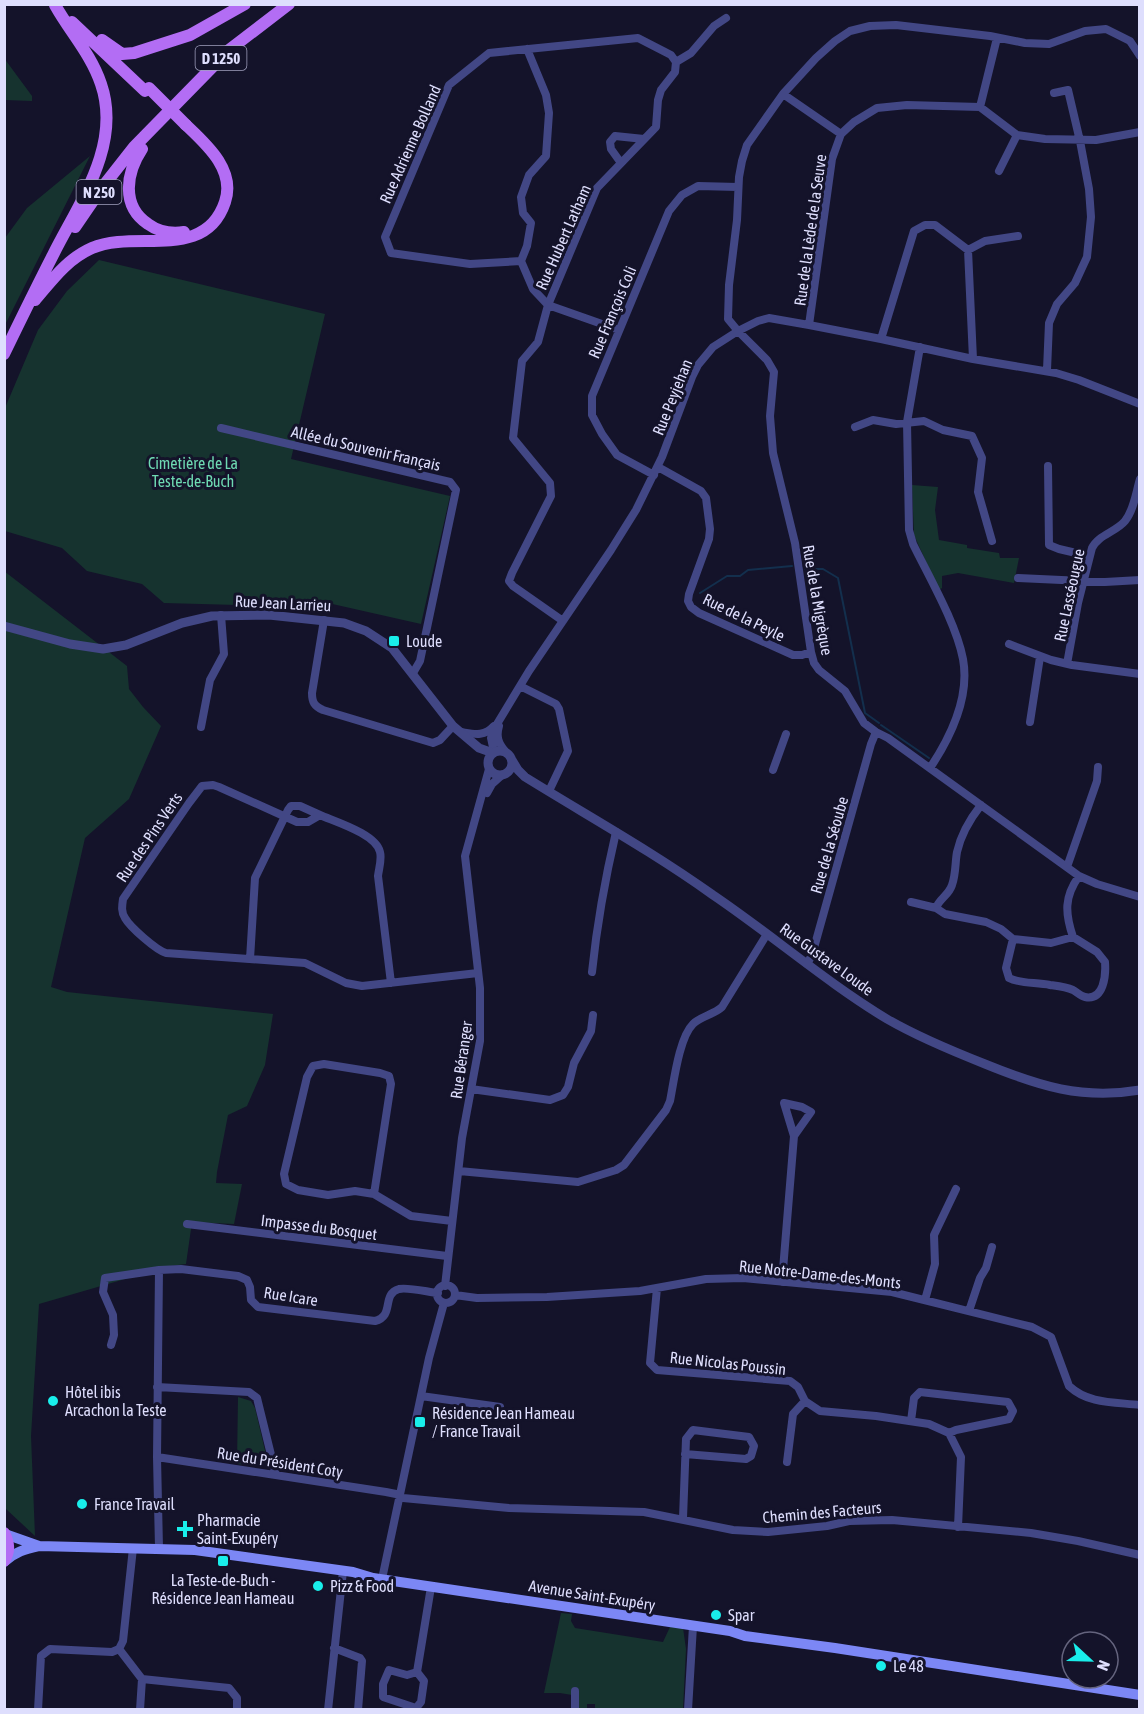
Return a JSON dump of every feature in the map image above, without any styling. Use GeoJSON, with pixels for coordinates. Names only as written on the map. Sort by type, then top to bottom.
{"type":"FeatureCollection","features":[{"type":"Feature","properties":{"kind":"main road"},"geometry":{"type":"LineString","coordinates":[[62,4],[102,40],[147,90]]}},
{"type":"Feature","properties":{"kind":"main road"},"geometry":{"type":"LineString","coordinates":[[102,40],[123,54],[134,53],[190,35],[245,4]]}},
{"type":"Feature","properties":{"kind":"main road","name":"D 1250"},"geometry":{"type":"LineString","coordinates":[[161,120],[229,50],[289,4]]}},
{"type":"Feature","properties":{"kind":"main road"},"geometry":{"type":"LineString","coordinates":[[23,315],[69,262],[86,251],[108,243],[128,240],[159,241],[188,238],[208,228],[218,216],[226,199],[224,170],[216,156],[55,5]]}},
{"type":"Feature","properties":{"kind":"main road"},"geometry":{"type":"LineString","coordinates":[[45,270],[91,183],[102,154],[107,128],[102,85],[92,61],[55,5]]}},
{"type":"Feature","properties":{"kind":"main road"},"geometry":{"type":"LineString","coordinates":[[161,120],[134,160],[129,190],[131,203],[142,220],[154,228],[172,233],[195,228],[207,219],[214,210],[219,197],[220,185],[211,160],[184,127]]}},
{"type":"Feature","properties":{"kind":"main road","name":"N 250"},"geometry":{"type":"LineString","coordinates":[[4,354],[45,270],[101,189],[134,147],[161,120]]}},
{"type":"Feature","properties":{"kind":"main road"},"geometry":{"type":"LineString","coordinates":[[4,1561],[9,1549],[5,1534]]}},
{"type":"Feature","properties":{"kind":"main road","name":"Avenue Saint-Exupéry"},"geometry":{"type":"LineString","coordinates":[[5,1534],[39,1546]]}},
{"type":"Feature","properties":{"kind":"main road","name":"Avenue Saint-Exupéry"},"geometry":{"type":"LineString","coordinates":[[4,1561],[21,1550],[39,1546],[159,1548],[215,1552],[431,1587],[730,1631],[745,1636],[1140,1695]]}},
{"type":"Feature","properties":{"kind":"street"},"geometry":{"type":"LineString","coordinates":[[676,62],[691,53],[714,26],[726,18]]}},
{"type":"Feature","properties":{"kind":"street"},"geometry":{"type":"LineString","coordinates":[[738,331],[729,322],[729,285],[737,220],[738,188],[742,160],[747,145],[783,94],[835,41],[850,32],[870,26],[896,25],[1025,43],[1049,44],[1085,31],[1106,29],[1130,41],[1140,56]]}},
{"type":"Feature","properties":{"kind":"street","name":"Rue Adrienne Bolland"},"geometry":{"type":"LineString","coordinates":[[521,261],[470,264],[391,253],[385,237],[449,85],[489,53],[527,49],[638,38],[671,55],[676,62]]}},
{"type":"Feature","properties":{"kind":"street"},"geometry":{"type":"LineString","coordinates":[[997,38],[980,107],[1017,135],[1045,140],[1080,141],[1140,132]]}},
{"type":"Feature","properties":{"kind":"street"},"geometry":{"type":"LineString","coordinates":[[527,49],[546,96],[549,113],[546,156],[529,176],[521,197],[524,213],[531,223],[527,246],[521,261],[533,289],[548,305],[619,330]]}},
{"type":"Feature","properties":{"kind":"street","name":"Rue Hubert Latham"},"geometry":{"type":"LineString","coordinates":[[563,621],[509,581],[551,496],[552,489],[550,483],[513,438],[522,361],[538,342],[548,305],[597,188],[656,127],[661,90],[675,72],[676,62]]}},
{"type":"Feature","properties":{"kind":"street"},"geometry":{"type":"LineString","coordinates":[[1047,370],[1048,322],[1057,304],[1075,283],[1087,257],[1091,217],[1089,189],[1068,90],[1054,93]]}},
{"type":"Feature","properties":{"kind":"street"},"geometry":{"type":"LineString","coordinates":[[783,94],[841,134]]}},
{"type":"Feature","properties":{"kind":"street","name":"Rue de la Lède de la Seuve"},"geometry":{"type":"LineString","coordinates":[[809,325],[832,159],[841,134],[854,122],[877,108],[907,105],[980,107]]}},
{"type":"Feature","properties":{"kind":"street"},"geometry":{"type":"LineString","coordinates":[[999,171],[1017,135]]}},
{"type":"Feature","properties":{"kind":"street"},"geometry":{"type":"LineString","coordinates":[[621,163],[611,149],[610,142],[615,136],[644,139]]}},
{"type":"Feature","properties":{"kind":"street","name":"Rue François Coli"},"geometry":{"type":"LineString","coordinates":[[656,471],[616,455],[592,415],[592,396],[669,211],[682,195],[698,186],[738,188]]}},
{"type":"Feature","properties":{"kind":"street"},"geometry":{"type":"LineString","coordinates":[[881,339],[914,231],[926,225],[935,225],[968,250]]}},
{"type":"Feature","properties":{"kind":"street"},"geometry":{"type":"LineString","coordinates":[[968,250],[985,241],[1018,237]]}},
{"type":"Feature","properties":{"kind":"street"},"geometry":{"type":"LineString","coordinates":[[968,250],[973,359]]}},
{"type":"Feature","properties":{"kind":"street","name":"Rue Peyjehan"},"geometry":{"type":"LineString","coordinates":[[493,752],[491,734],[520,686],[625,528],[656,471],[695,369],[713,347],[738,331],[769,318],[809,325],[973,359],[1047,370],[1140,404]]}},
{"type":"Feature","properties":{"kind":"street","name":"Rue de la Migrèque"},"geometry":{"type":"LineString","coordinates":[[738,331],[767,360],[774,372],[770,416],[773,453],[795,543],[814,663],[819,670],[845,690],[864,723],[876,732],[888,738],[1079,876],[1140,897]]}},
{"type":"Feature","properties":{"kind":"street"},"geometry":{"type":"LineString","coordinates":[[920,347],[907,422],[909,530],[913,544],[954,629],[963,658],[964,671],[962,696],[953,725],[946,742],[930,768]]}},
{"type":"Feature","properties":{"kind":"street"},"geometry":{"type":"LineString","coordinates":[[855,428],[873,420],[892,424],[924,421],[943,430],[968,434],[974,438],[982,458],[978,492],[992,540]]}},
{"type":"Feature","properties":{"kind":"street","name":"Allée du Souvenir Français"},"geometry":{"type":"LineString","coordinates":[[221,428],[450,482],[456,490],[420,661],[413,673]]}},
{"type":"Feature","properties":{"kind":"street"},"geometry":{"type":"LineString","coordinates":[[1048,466],[1049,545],[1089,556]]}},
{"type":"Feature","properties":{"kind":"street","name":"Rue de la Peyle"},"geometry":{"type":"LineString","coordinates":[[656,471],[701,491],[706,498],[709,539],[689,594],[688,601],[691,607],[699,613],[748,633],[787,653],[798,655],[811,652]]}},
{"type":"Feature","properties":{"kind":"street","name":"Rue Lasséougue"},"geometry":{"type":"LineString","coordinates":[[1067,664],[1075,615],[1089,556],[1096,541],[1122,524],[1128,517],[1140,479]]}},
{"type":"Feature","properties":{"kind":"street"},"geometry":{"type":"LineString","coordinates":[[1018,578],[1109,582],[1140,580]]}},
{"type":"Feature","properties":{"kind":"street"},"geometry":{"type":"LineString","coordinates":[[201,727],[210,680],[224,654],[220,615]]}},
{"type":"Feature","properties":{"kind":"street","name":"Rue Jean Larrieu"},"geometry":{"type":"LineString","coordinates":[[4,626],[70,644],[103,649],[126,645],[186,622],[220,615],[263,615],[347,623],[374,635],[395,650],[435,704],[457,729],[479,748],[489,768]]}},
{"type":"Feature","properties":{"kind":"street"},"geometry":{"type":"LineString","coordinates":[[324,620],[312,693],[315,705],[323,710],[433,743],[457,729]]}},
{"type":"Feature","properties":{"kind":"street"},"geometry":{"type":"LineString","coordinates":[[1009,644],[1040,657],[1067,664],[1140,674]]}},
{"type":"Feature","properties":{"kind":"street"},"geometry":{"type":"LineString","coordinates":[[1030,722],[1040,657]]}},
{"type":"Feature","properties":{"kind":"street"},"geometry":{"type":"LineString","coordinates":[[520,686],[556,704],[559,710],[568,752],[549,791]]}},
{"type":"Feature","properties":{"kind":"street","name":"Rue Peyjehan"},"geometry":{"type":"LineString","coordinates":[[457,729],[474,734],[486,733],[503,716]]}},
{"type":"Feature","properties":{"kind":"street","name":"Rue Peyjehan"},"geometry":{"type":"LineString","coordinates":[[503,716],[497,735],[505,751]]}},
{"type":"Feature","properties":{"kind":"street","name":"Rue de la Séoube"},"geometry":{"type":"LineString","coordinates":[[807,964],[812,955],[876,732]]}},
{"type":"Feature","properties":{"kind":"street"},"geometry":{"type":"LineString","coordinates":[[772,770],[786,734]]}},
{"type":"Feature","properties":{"kind":"street","name":"Rue Jean Larrieu"},"geometry":{"type":"LineString","coordinates":[[479,748],[493,752]]}},
{"type":"Feature","properties":{"kind":"street"},"geometry":{"type":"LineString","coordinates":[[505,751],[511,756],[512,768],[504,775],[494,774],[489,768],[488,759],[493,752],[505,751]]}},
{"type":"Feature","properties":{"kind":"street","name":"Rue Gustave Loude"},"geometry":{"type":"LineString","coordinates":[[512,760],[525,777],[690,879],[807,964],[890,1020],[956,1053],[998,1070],[1057,1089],[1087,1094],[1119,1094],[1140,1090]]}},
{"type":"Feature","properties":{"kind":"street"},"geometry":{"type":"LineString","coordinates":[[1067,867],[1096,781],[1098,767]]}},
{"type":"Feature","properties":{"kind":"street","name":"Rue Béranger"},"geometry":{"type":"LineString","coordinates":[[445,1286],[462,1138],[480,1041],[478,973],[465,856],[489,768]]}},
{"type":"Feature","properties":{"kind":"street","name":"Rue Gustave Loude"},"geometry":{"type":"LineString","coordinates":[[504,775],[525,777]]}},
{"type":"Feature","properties":{"kind":"street","name":"Rue Béranger"},"geometry":{"type":"LineString","coordinates":[[480,804],[492,784],[504,775]]}},
{"type":"Feature","properties":{"kind":"street","name":"Rue des Pins Verts"},"geometry":{"type":"LineString","coordinates":[[320,815],[302,823],[219,787],[202,786],[123,899],[122,909],[126,921],[161,952],[305,963],[354,985],[478,973]]}},
{"type":"Feature","properties":{"kind":"street"},"geometry":{"type":"LineString","coordinates":[[250,959],[255,878],[291,806],[295,805],[360,833],[377,845],[380,852],[378,876],[391,983]]}},
{"type":"Feature","properties":{"kind":"street"},"geometry":{"type":"LineString","coordinates":[[936,908],[948,894],[953,883],[956,854],[965,829],[981,805]]}},
{"type":"Feature","properties":{"kind":"street"},"geometry":{"type":"LineString","coordinates":[[591,972],[604,884],[616,832]]}},
{"type":"Feature","properties":{"kind":"street"},"geometry":{"type":"LineString","coordinates":[[1013,939],[1006,968],[1009,978],[1074,990],[1083,997],[1094,997],[1102,989],[1105,962],[1097,952],[1073,937],[1067,913],[1071,888],[1079,876]]}},
{"type":"Feature","properties":{"kind":"street"},"geometry":{"type":"LineString","coordinates":[[911,902],[936,908],[945,914],[986,922],[1001,929],[1013,939],[1051,943],[1073,937]]}},
{"type":"Feature","properties":{"kind":"street"},"geometry":{"type":"LineString","coordinates":[[459,1172],[578,1182],[616,1170],[624,1165],[666,1110],[685,1034],[698,1020],[722,1007],[767,934]]}},
{"type":"Feature","properties":{"kind":"street"},"geometry":{"type":"LineString","coordinates":[[471,1089],[550,1100],[563,1095],[568,1087],[574,1063],[591,1031],[593,1015]]}},
{"type":"Feature","properties":{"kind":"street"},"geometry":{"type":"LineString","coordinates":[[374,1194],[391,1084],[389,1076],[324,1064],[313,1066],[307,1077],[284,1174],[286,1185],[298,1190],[328,1195],[355,1191],[374,1194],[411,1216],[452,1221]]}},
{"type":"Feature","properties":{"kind":"street"},"geometry":{"type":"LineString","coordinates":[[782,1282],[794,1136],[784,1103],[802,1107],[811,1112],[794,1136]]}},
{"type":"Feature","properties":{"kind":"street"},"geometry":{"type":"LineString","coordinates":[[925,1300],[934,1264],[934,1235],[956,1189]]}},
{"type":"Feature","properties":{"kind":"street","name":"Impasse du Bosquet"},"geometry":{"type":"LineString","coordinates":[[187,1224],[447,1256]]}},
{"type":"Feature","properties":{"kind":"street"},"geometry":{"type":"LineString","coordinates":[[969,1311],[992,1247]]}},
{"type":"Feature","properties":{"kind":"street","name":"Rue Icare"},"geometry":{"type":"LineString","coordinates":[[111,1345],[114,1335],[113,1315],[103,1292],[105,1278],[159,1270],[192,1269],[238,1275],[247,1280],[251,1300],[258,1307],[375,1321],[384,1317],[390,1297],[396,1290],[438,1293]]}},
{"type":"Feature","properties":{"kind":"street"},"geometry":{"type":"LineString","coordinates":[[159,1270],[157,1457],[159,1548]]}},
{"type":"Feature","properties":{"kind":"street","name":"Rue Notre-Dame-des-Monts"},"geometry":{"type":"LineString","coordinates":[[455,1295],[477,1298],[547,1297],[639,1291],[719,1278],[743,1278],[892,1292],[1032,1326],[1051,1337],[1069,1386],[1082,1397],[1140,1406]]}},
{"type":"Feature","properties":{"kind":"street"},"geometry":{"type":"LineString","coordinates":[[445,1286],[452,1287],[455,1295],[451,1302],[444,1303],[439,1300],[439,1289],[445,1286]]}},
{"type":"Feature","properties":{"kind":"street","name":"Rue Nicolas Poussin"},"geometry":{"type":"LineString","coordinates":[[657,1288],[650,1363],[657,1370],[790,1381],[798,1387],[806,1401],[820,1411],[929,1424],[949,1433]]}},
{"type":"Feature","properties":{"kind":"street"},"geometry":{"type":"LineString","coordinates":[[382,1579],[421,1396],[444,1303]]}},
{"type":"Feature","properties":{"kind":"street"},"geometry":{"type":"LineString","coordinates":[[158,1387],[249,1392],[257,1398],[276,1475]]}},
{"type":"Feature","properties":{"kind":"street"},"geometry":{"type":"LineString","coordinates":[[911,1421],[914,1398],[920,1392],[1008,1402],[1013,1411],[1009,1419],[949,1433],[961,1457],[958,1527]]}},
{"type":"Feature","properties":{"kind":"street"},"geometry":{"type":"LineString","coordinates":[[421,1396],[500,1407]]}},
{"type":"Feature","properties":{"kind":"street"},"geometry":{"type":"LineString","coordinates":[[787,1462],[793,1414],[806,1401]]}},
{"type":"Feature","properties":{"kind":"street"},"geometry":{"type":"LineString","coordinates":[[683,1518],[685,1454],[686,1439],[693,1430],[749,1437],[754,1446],[751,1456],[746,1459],[685,1454]]}},
{"type":"Feature","properties":{"kind":"street","name":"Rue du Président Coty"},"geometry":{"type":"LineString","coordinates":[[157,1457],[386,1492],[399,1496]]}},
{"type":"Feature","properties":{"kind":"street","name":"Chemin des Facteurs"},"geometry":{"type":"LineString","coordinates":[[399,1496],[509,1508],[644,1512],[683,1518],[733,1530],[768,1532],[827,1526],[849,1521],[892,1520],[1031,1533],[1140,1555]]}},
{"type":"Feature","properties":{"kind":"street"},"geometry":{"type":"LineString","coordinates":[[38,1710],[40,1656],[50,1649],[112,1652],[119,1649],[123,1641],[133,1548]]}},
{"type":"Feature","properties":{"kind":"street"},"geometry":{"type":"LineString","coordinates":[[328,1710],[342,1571]]}},
{"type":"Feature","properties":{"kind":"street"},"geometry":{"type":"LineString","coordinates":[[417,1672],[407,1675],[389,1670],[383,1684],[383,1697],[416,1708],[421,1702],[424,1681],[417,1672],[431,1587]]}},
{"type":"Feature","properties":{"kind":"street"},"geometry":{"type":"LineString","coordinates":[[688,1710],[693,1626]]}},
{"type":"Feature","properties":{"kind":"street"},"geometry":{"type":"LineString","coordinates":[[334,1648],[360,1658],[362,1661],[358,1710]]}},
{"type":"Feature","properties":{"kind":"street"},"geometry":{"type":"LineString","coordinates":[[119,1649],[142,1679],[140,1710]]}},
{"type":"Feature","properties":{"kind":"street"},"geometry":{"type":"LineString","coordinates":[[142,1679],[229,1688],[237,1698],[237,1710]]}},
{"type":"Feature","properties":{"kind":"street"},"geometry":{"type":"LineString","coordinates":[[575,1691],[575,1710]]}},
{"type":"Feature","properties":{"kind":"green space"},"geometry":{"type":"Polygon","coordinates":[[[4,58],[32,96],[32,101],[5,100],[4,58]]]}},
{"type":"Feature","properties":{"kind":"green space"},"geometry":{"type":"Polygon","coordinates":[[[90,156],[5,325],[5,238],[27,208],[90,156]]]}},
{"type":"Feature","properties":{"kind":"green space","name":"Cimetière de La Teste-de-Buch"},"geometry":{"type":"Polygon","coordinates":[[[99,260],[325,314],[291,459],[450,496],[421,624],[328,603],[317,607],[164,603],[142,584],[87,571],[62,548],[5,531],[5,408],[38,330],[67,291],[99,260]]]}},
{"type":"Feature","properties":{"kind":"green space"},"geometry":{"type":"Polygon","coordinates":[[[912,485],[938,487],[935,510],[939,540],[967,545],[967,548],[999,553],[1000,558],[1019,558],[1014,583],[958,573],[942,576],[942,588],[939,590],[914,535],[912,485]]]}},
{"type":"Feature","properties":{"kind":"green space"},"geometry":{"type":"Polygon","coordinates":[[[4,571],[127,666],[129,689],[161,726],[129,799],[85,838],[51,987],[67,992],[273,1014],[265,1065],[247,1106],[228,1115],[217,1172],[216,1183],[242,1184],[234,1224],[192,1222],[186,1264],[170,1266],[39,1304],[31,1436],[35,1536],[6,1509],[5,1480],[4,571]]]}},
{"type":"Feature","properties":{"kind":"green space"},"geometry":{"type":"Polygon","coordinates":[[[238,1397],[251,1401],[255,1408],[266,1455],[258,1466],[237,1464],[238,1397]]]}},
{"type":"Feature","properties":{"kind":"green space"},"geometry":{"type":"Polygon","coordinates":[[[561,1613],[572,1614],[571,1621],[575,1628],[663,1642],[670,1627],[683,1628],[686,1649],[683,1709],[595,1709],[595,1704],[587,1704],[587,1709],[578,1709],[578,1696],[544,1693],[561,1613]]]}},
{"type":"Feature","properties":{"kind":"waterway"},"geometry":{"type":"LineString","coordinates":[[700,593],[727,576],[740,576],[748,570],[792,566]]}},
{"type":"Feature","properties":{"kind":"waterway"},"geometry":{"type":"LineString","coordinates":[[805,569],[823,569],[838,578],[865,713],[879,723]]}},
{"type":"Feature","properties":{"kind":"waterway"},"geometry":{"type":"LineString","coordinates":[[881,725],[929,758]]}},
{"type":"Feature","properties":{"kind":"place","name":"Loude"},"geometry":{"type":"Point","coordinates":[394,641]}},
{"type":"Feature","properties":{"kind":"place","name":"Hôtel ibis Arcachon la Teste"},"geometry":{"type":"Point","coordinates":[53,1401]}},
{"type":"Feature","properties":{"kind":"place","name":"Résidence Jean Hameau / France Travail"},"geometry":{"type":"Point","coordinates":[420,1422]}},
{"type":"Feature","properties":{"kind":"place","name":"France Travail"},"geometry":{"type":"Point","coordinates":[82,1504]}},
{"type":"Feature","properties":{"kind":"place","name":"Pharmacie Saint-Exupéry"},"geometry":{"type":"Point","coordinates":[185,1529]}},
{"type":"Feature","properties":{"kind":"place","name":"La Teste-de-Buch - Résidence Jean Hameau"},"geometry":{"type":"Point","coordinates":[223,1561]}},
{"type":"Feature","properties":{"kind":"place","name":"Pizz & Food"},"geometry":{"type":"Point","coordinates":[318,1586]}},
{"type":"Feature","properties":{"kind":"place","name":"Spar"},"geometry":{"type":"Point","coordinates":[716,1615]}},
{"type":"Feature","properties":{"kind":"place","name":"Le 48"},"geometry":{"type":"Point","coordinates":[881,1666]}}]}
